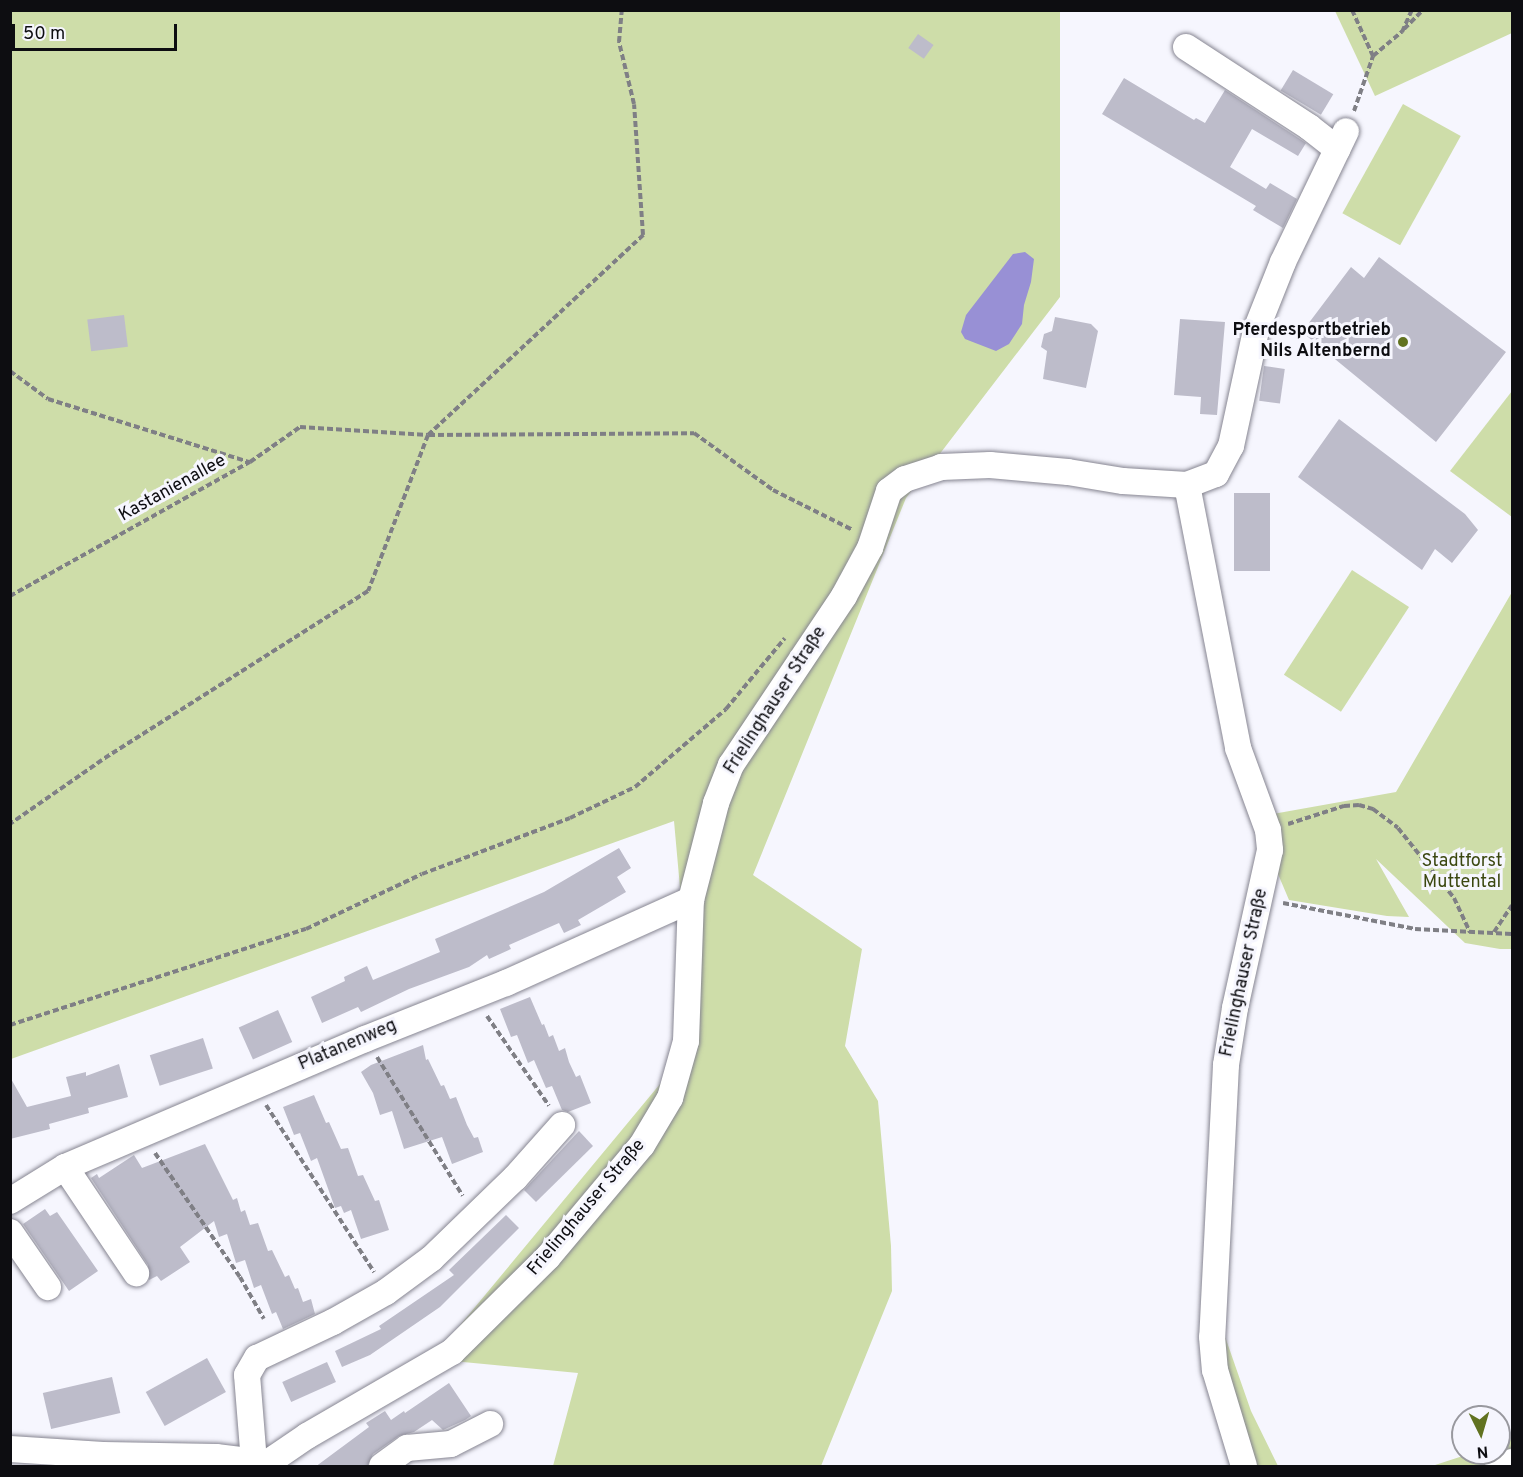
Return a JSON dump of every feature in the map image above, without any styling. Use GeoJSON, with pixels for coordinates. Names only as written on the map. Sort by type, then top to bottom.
{"type":"FeatureCollection","features":[{"type":"Feature","properties":{"kind":"street"},"geometry":{"type":"LineString","coordinates":[[1186,47],[1310,126],[1342,140]]}},
{"type":"Feature","properties":{"kind":"street","name":"Frielinghauser Straße"},"geometry":{"type":"LineString","coordinates":[[261,1464],[452,1352],[548,1257],[642,1145],[670,1098],[686,1041],[691,900],[716,803],[731,765],[844,596],[870,548],[889,491],[905,479],[941,467],[990,465],[1188,486],[1216,474],[1231,446],[1256,330],[1283,262],[1342,140]]}},
{"type":"Feature","properties":{"kind":"street","name":"Frielinghauser Straße"},"geometry":{"type":"LineString","coordinates":[[1188,486],[1238,748],[1268,830],[1270,850],[1235,1008],[1226,1065],[1212,1337],[1215,1370],[1244,1467]]}},
{"type":"Feature","properties":{"kind":"street","name":"Platanenweg"},"geometry":{"type":"LineString","coordinates":[[10,1201],[65,1167],[365,1039],[506,983],[691,900]]}},
{"type":"Feature","properties":{"kind":"street"},"geometry":{"type":"LineString","coordinates":[[10,1449],[103,1455],[216,1457],[261,1464],[247,1375],[257,1358],[333,1323],[386,1292],[431,1259],[474,1215],[515,1178],[562,1125]]}},
{"type":"Feature","properties":{"kind":"street"},"geometry":{"type":"LineString","coordinates":[[65,1167],[136,1273]]}},
{"type":"Feature","properties":{"kind":"street"},"geometry":{"type":"LineString","coordinates":[[10,1232],[48,1287]]}},
{"type":"Feature","properties":{"kind":"street"},"geometry":{"type":"LineString","coordinates":[[382,1467],[407,1448],[451,1444],[490,1424]]}},
{"type":"Feature","properties":{"kind":"street"},"geometry":{"type":"LineString","coordinates":[[1498,1467],[1512,1462]]}},
{"type":"Feature","properties":{"kind":"path"},"geometry":{"type":"LineString","coordinates":[[10,824],[102,760],[368,591],[428,435],[643,235],[634,104],[619,42],[622,10]]}},
{"type":"Feature","properties":{"kind":"path"},"geometry":{"type":"LineString","coordinates":[[1342,140],[1370,73],[1373,56],[1352,10]]}},
{"type":"Feature","properties":{"kind":"path"},"geometry":{"type":"LineString","coordinates":[[1402,32],[1412,10]]}},
{"type":"Feature","properties":{"kind":"path"},"geometry":{"type":"LineString","coordinates":[[1373,56],[1402,32],[1423,10]]}},
{"type":"Feature","properties":{"kind":"path","name":"Kastanienallee"},"geometry":{"type":"LineString","coordinates":[[10,371],[48,399],[250,462]]}},
{"type":"Feature","properties":{"kind":"path"},"geometry":{"type":"LineString","coordinates":[[250,462],[300,427],[428,435],[694,434],[773,490],[858,533]]}},
{"type":"Feature","properties":{"kind":"path","name":"Kastanienallee"},"geometry":{"type":"LineString","coordinates":[[10,596],[250,462]]}},
{"type":"Feature","properties":{"kind":"path"},"geometry":{"type":"LineString","coordinates":[[10,1025],[306,929],[422,874],[570,818],[635,787],[726,709],[789,633]]}},
{"type":"Feature","properties":{"kind":"path"},"geometry":{"type":"LineString","coordinates":[[1268,830],[1344,806],[1373,809],[1398,828],[1455,898],[1470,933]]}},
{"type":"Feature","properties":{"kind":"path"},"geometry":{"type":"LineString","coordinates":[[1264,882],[1284,905],[1415,929],[1512,934]]}},
{"type":"Feature","properties":{"kind":"path"},"geometry":{"type":"LineString","coordinates":[[1494,932],[1512,905]]}},
{"type":"Feature","properties":{"kind":"path"},"geometry":{"type":"LineString","coordinates":[[473,996],[562,1125]]}},
{"type":"Feature","properties":{"kind":"path"},"geometry":{"type":"LineString","coordinates":[[365,1039],[474,1215]]}},
{"type":"Feature","properties":{"kind":"path"},"geometry":{"type":"LineString","coordinates":[[254,1086],[386,1292]]}},
{"type":"Feature","properties":{"kind":"path"},"geometry":{"type":"LineString","coordinates":[[142,1135],[240,1277],[264,1319]]}},
{"type":"Feature","properties":{"kind":"green space"},"geometry":{"type":"Polygon","coordinates":[[[11,11],[1060,11],[1060,297],[906,498],[753,875],[862,949],[845,1046],[878,1101],[891,1246],[892,1291],[821,1466],[553,1466],[578,1373],[432,1359],[694,1043],[674,821],[11,1059],[11,11]]]}},
{"type":"Feature","properties":{"kind":"green space"},"geometry":{"type":"Polygon","coordinates":[[[1335,11],[1512,11],[1512,33],[1375,96],[1335,11]]]}},
{"type":"Feature","properties":{"kind":"green space"},"geometry":{"type":"Polygon","coordinates":[[[1403,104],[1461,136],[1400,245],[1342,213],[1403,104]]]}},
{"type":"Feature","properties":{"kind":"green space"},"geometry":{"type":"Polygon","coordinates":[[[1512,391],[1512,517],[1450,471],[1512,391]]]}},
{"type":"Feature","properties":{"kind":"green space"},"geometry":{"type":"Polygon","coordinates":[[[1352,570],[1409,607],[1341,712],[1284,675],[1352,570]]]}},
{"type":"Feature","properties":{"kind":"green space","name":"Stadtforst Muttental"},"geometry":{"type":"Polygon","coordinates":[[[1512,592],[1512,949],[1465,943],[1376,859],[1409,917],[1387,916],[1289,900],[1275,867],[1267,815],[1396,792],[1512,592]]]}},
{"type":"Feature","properties":{"kind":"green space"},"geometry":{"type":"Polygon","coordinates":[[[1221,1325],[1251,1411],[1278,1466],[1253,1466],[1227,1383],[1221,1325]]]}},
{"type":"Feature","properties":{"kind":"green space"},"geometry":{"type":"Polygon","coordinates":[[[1511,1439],[1512,1466],[1432,1466],[1451,1460],[1451,1465],[1511,1465],[1511,1439]]]}},
{"type":"Feature","properties":{"kind":"shaded area"},"geometry":{"type":"Polygon","coordinates":[[[1025,252],[1034,259],[1031,282],[1024,305],[1022,324],[1009,344],[996,351],[965,339],[961,332],[966,315],[1013,254],[1025,252]]]}},
{"type":"Feature","properties":{"kind":"building"},"geometry":{"type":"Polygon","coordinates":[[[918,34],[934,45],[924,59],[908,48],[918,34]]]}},
{"type":"Feature","properties":{"kind":"building"},"geometry":{"type":"Polygon","coordinates":[[[1293,70],[1333,94],[1321,115],[1281,91],[1293,70]]]}},
{"type":"Feature","properties":{"kind":"building"},"geometry":{"type":"Polygon","coordinates":[[[1124,78],[1194,120],[1196,118],[1205,123],[1225,90],[1306,143],[1298,156],[1252,129],[1230,167],[1266,189],[1270,183],[1297,199],[1283,228],[1253,210],[1256,206],[1102,114],[1124,78]]]}},
{"type":"Feature","properties":{"kind":"building","name":"Pferdesportbetrieb Nils Altenbernd"},"geometry":{"type":"Polygon","coordinates":[[[1379,257],[1506,352],[1436,442],[1302,332],[1351,267],[1364,278],[1379,257]]]}},
{"type":"Feature","properties":{"kind":"building"},"geometry":{"type":"Polygon","coordinates":[[[124,315],[128,347],[91,351],[87,320],[124,315]]]}},
{"type":"Feature","properties":{"kind":"building"},"geometry":{"type":"Polygon","coordinates":[[[1055,317],[1091,324],[1098,331],[1086,388],[1043,379],[1047,351],[1041,347],[1044,334],[1052,331],[1055,317]]]}},
{"type":"Feature","properties":{"kind":"building"},"geometry":{"type":"Polygon","coordinates":[[[1180,319],[1225,322],[1217,415],[1200,414],[1201,397],[1174,395],[1180,319]]]}},
{"type":"Feature","properties":{"kind":"building"},"geometry":{"type":"Polygon","coordinates":[[[1264,366],[1285,369],[1280,404],[1259,401],[1264,366]]]}},
{"type":"Feature","properties":{"kind":"building"},"geometry":{"type":"Polygon","coordinates":[[[1339,419],[1465,514],[1478,530],[1452,563],[1435,549],[1422,570],[1298,477],[1339,419]]]}},
{"type":"Feature","properties":{"kind":"building"},"geometry":{"type":"Polygon","coordinates":[[[1234,493],[1270,493],[1270,571],[1234,571],[1234,493]]]}},
{"type":"Feature","properties":{"kind":"building"},"geometry":{"type":"Polygon","coordinates":[[[619,848],[631,868],[617,877],[626,892],[578,920],[581,925],[564,933],[559,923],[509,945],[511,949],[489,959],[487,955],[469,967],[409,989],[361,1012],[358,1007],[322,1023],[311,997],[345,981],[344,977],[367,966],[373,980],[440,952],[435,939],[544,892],[619,848]]]}},
{"type":"Feature","properties":{"kind":"building"},"geometry":{"type":"Polygon","coordinates":[[[530,997],[549,1037],[553,1035],[559,1051],[565,1048],[576,1077],[580,1075],[591,1103],[568,1112],[562,1110],[552,1086],[546,1088],[534,1060],[528,1063],[517,1035],[511,1037],[500,1009],[530,997]]]}},
{"type":"Feature","properties":{"kind":"building"},"geometry":{"type":"Polygon","coordinates":[[[278,1010],[292,1042],[253,1059],[239,1027],[278,1010]]]}},
{"type":"Feature","properties":{"kind":"building"},"geometry":{"type":"Polygon","coordinates":[[[203,1038],[213,1068],[160,1086],[150,1055],[203,1038]]]}},
{"type":"Feature","properties":{"kind":"building"},"geometry":{"type":"Polygon","coordinates":[[[423,1045],[426,1060],[428,1059],[441,1086],[444,1085],[450,1099],[456,1097],[467,1125],[474,1138],[478,1137],[483,1152],[452,1164],[442,1137],[404,1149],[392,1111],[380,1115],[373,1093],[361,1072],[371,1065],[423,1045]]]}},
{"type":"Feature","properties":{"kind":"building"},"geometry":{"type":"Polygon","coordinates":[[[119,1064],[128,1097],[88,1108],[89,1113],[49,1124],[50,1129],[10,1139],[10,1077],[27,1107],[71,1096],[66,1077],[86,1072],[86,1076],[119,1064]]]}},
{"type":"Feature","properties":{"kind":"building"},"geometry":{"type":"Polygon","coordinates":[[[314,1095],[341,1149],[348,1148],[358,1176],[363,1175],[375,1201],[379,1200],[389,1230],[361,1239],[351,1210],[344,1213],[341,1206],[335,1208],[317,1158],[311,1161],[300,1133],[294,1135],[283,1107],[314,1095]]]}},
{"type":"Feature","properties":{"kind":"building"},"geometry":{"type":"Polygon","coordinates":[[[579,1131],[593,1146],[536,1202],[524,1190],[579,1131]]]}},
{"type":"Feature","properties":{"kind":"building"},"geometry":{"type":"Polygon","coordinates":[[[205,1144],[233,1200],[237,1198],[241,1212],[245,1210],[250,1225],[258,1223],[268,1251],[272,1250],[285,1277],[289,1275],[295,1289],[298,1288],[303,1302],[311,1299],[315,1314],[283,1329],[276,1312],[272,1314],[261,1285],[254,1288],[245,1260],[236,1263],[227,1234],[219,1237],[214,1221],[180,1247],[190,1262],[161,1281],[157,1276],[149,1280],[148,1265],[91,1178],[97,1174],[99,1178],[134,1155],[142,1168],[205,1144]]]}},
{"type":"Feature","properties":{"kind":"building"},"geometry":{"type":"Polygon","coordinates":[[[45,1209],[50,1216],[57,1212],[98,1271],[69,1291],[23,1224],[45,1209]]]}},
{"type":"Feature","properties":{"kind":"building"},"geometry":{"type":"Polygon","coordinates":[[[506,1215],[519,1228],[440,1307],[370,1355],[342,1367],[335,1351],[381,1329],[379,1326],[454,1275],[449,1270],[506,1215]]]}},
{"type":"Feature","properties":{"kind":"building"},"geometry":{"type":"Polygon","coordinates":[[[207,1358],[226,1392],[165,1426],[146,1392],[207,1358]]]}},
{"type":"Feature","properties":{"kind":"building"},"geometry":{"type":"Polygon","coordinates":[[[327,1362],[336,1382],[291,1402],[282,1382],[327,1362]]]}},
{"type":"Feature","properties":{"kind":"building"},"geometry":{"type":"Polygon","coordinates":[[[112,1377],[120,1413],[51,1429],[43,1393],[112,1377]]]}},
{"type":"Feature","properties":{"kind":"building"},"geometry":{"type":"Polygon","coordinates":[[[449,1383],[471,1416],[465,1420],[443,1430],[432,1420],[414,1432],[399,1436],[373,1454],[367,1467],[315,1467],[369,1427],[366,1423],[385,1411],[391,1420],[449,1383]]]}},
{"type":"Feature","properties":{"kind":"place","name":"Pferdesportbetrieb Nils Altenbernd"},"geometry":{"type":"Point","coordinates":[1403,342]}}]}
